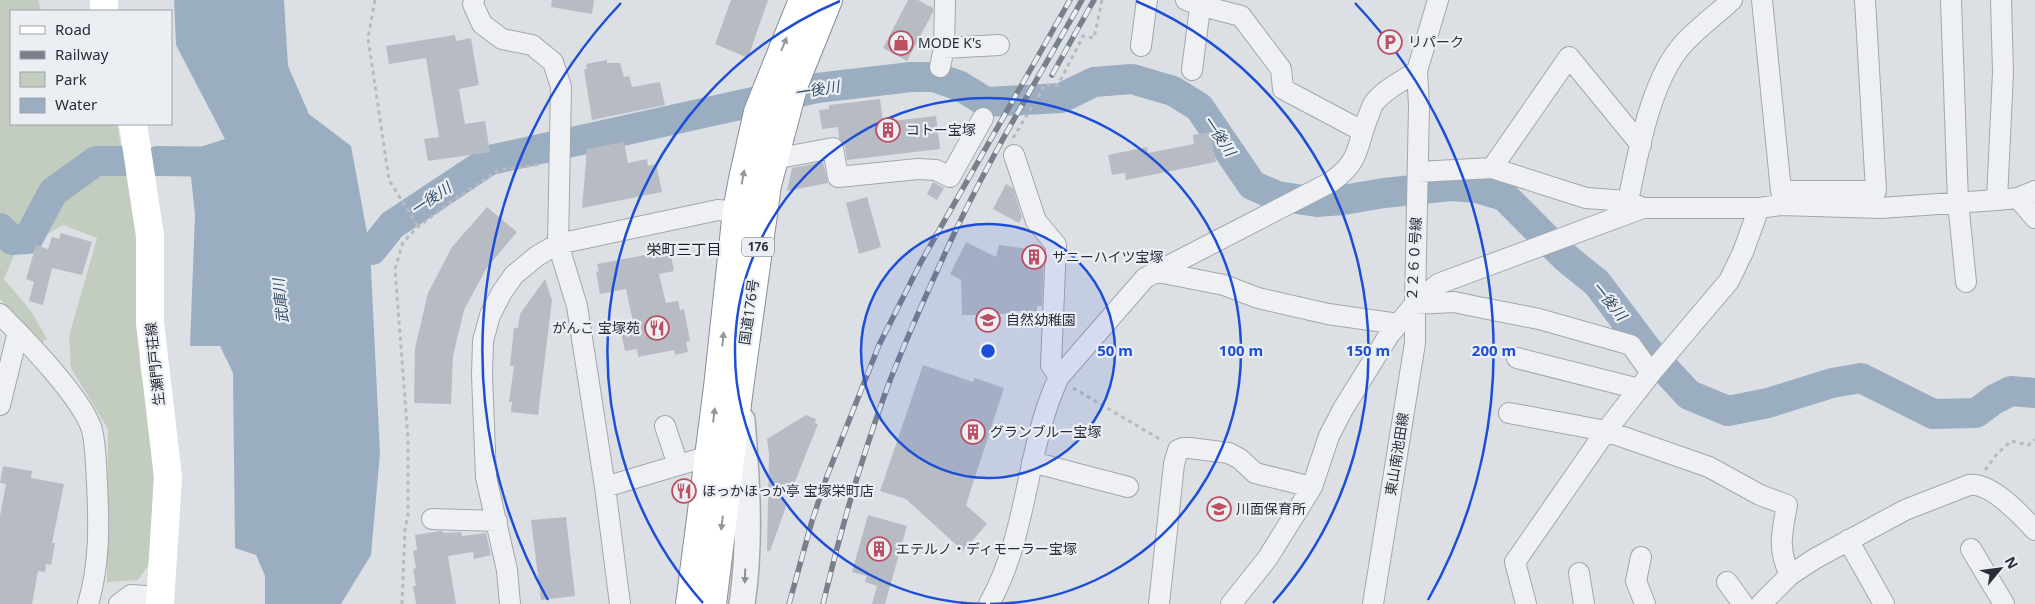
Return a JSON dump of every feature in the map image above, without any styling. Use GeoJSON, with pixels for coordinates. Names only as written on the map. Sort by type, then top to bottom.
{"type":"FeatureCollection","features":[{"type":"Feature","properties":{"kind":"main road","name":"国道176号"},"geometry":{"type":"LineString","coordinates":[[712,604],[739,388],[750,212],[747,156],[762,100],[803,0]]}},
{"type":"Feature","properties":{"kind":"main road","name":"国道176号"},"geometry":{"type":"LineString","coordinates":[[690,604],[709,456],[750,212],[774,159],[790,96],[828,0]]}},
{"type":"Feature","properties":{"kind":"main road","name":"生瀬門戸荘線"},"geometry":{"type":"LineString","coordinates":[[133,125],[150,236],[150,323],[168,477],[161,600]]}},
{"type":"Feature","properties":{"kind":"street"},"geometry":{"type":"LineString","coordinates":[[474,0],[473,4],[482,24],[502,39],[532,45],[553,62],[561,87],[558,244],[577,306],[605,487],[620,604]]}},
{"type":"Feature","properties":{"kind":"street"},"geometry":{"type":"LineString","coordinates":[[945,0],[942,58],[999,45]]}},
{"type":"Feature","properties":{"kind":"street"},"geometry":{"type":"LineString","coordinates":[[1141,46],[1148,0]]}},
{"type":"Feature","properties":{"kind":"street","name":"２２６０号線"},"geometry":{"type":"LineString","coordinates":[[1232,604],[1267,559],[1312,487],[1329,436],[1343,409],[1389,335],[1415,304],[1418,71],[1438,0]]}},
{"type":"Feature","properties":{"kind":"street"},"geometry":{"type":"LineString","coordinates":[[1635,204],[1640,145],[1662,78],[1679,49],[1732,0]]}},
{"type":"Feature","properties":{"kind":"street"},"geometry":{"type":"LineString","coordinates":[[1762,0],[1781,198]]}},
{"type":"Feature","properties":{"kind":"street"},"geometry":{"type":"LineString","coordinates":[[1417,183],[1492,168],[1586,198],[1635,204],[1759,208],[1781,198],[1876,190],[1865,0]]}},
{"type":"Feature","properties":{"kind":"street"},"geometry":{"type":"LineString","coordinates":[[1951,0],[1958,202],[1966,282]]}},
{"type":"Feature","properties":{"kind":"street"},"geometry":{"type":"LineString","coordinates":[[1997,200],[2003,72],[2001,0]]}},
{"type":"Feature","properties":{"kind":"street"},"geometry":{"type":"LineString","coordinates":[[1192,70],[1196,2],[1241,16],[1281,69],[1283,89],[1362,131]]}},
{"type":"Feature","properties":{"kind":"street"},"geometry":{"type":"LineString","coordinates":[[1492,168],[1569,57],[1640,145]]}},
{"type":"Feature","properties":{"kind":"street"},"geometry":{"type":"LineString","coordinates":[[989,604],[1004,573],[1014,546],[1032,462],[1048,400],[1059,377],[1145,278],[1331,182],[1348,169],[1358,150],[1362,131],[1373,104],[1383,94],[1418,71]]}},
{"type":"Feature","properties":{"kind":"street"},"geometry":{"type":"LineString","coordinates":[[774,159],[833,148],[838,177],[918,168],[936,170],[950,177],[983,118]]}},
{"type":"Feature","properties":{"kind":"street"},"geometry":{"type":"LineString","coordinates":[[1014,154],[1036,221],[1056,245],[1051,365],[1059,377]]}},
{"type":"Feature","properties":{"kind":"street"},"geometry":{"type":"LineString","coordinates":[[1781,198],[1880,208],[1997,200],[2026,194],[2035,218]]}},
{"type":"Feature","properties":{"kind":"street"},"geometry":{"type":"LineString","coordinates":[[1415,304],[1438,284],[1562,238],[1635,204]]}},
{"type":"Feature","properties":{"kind":"street"},"geometry":{"type":"LineString","coordinates":[[1526,604],[1515,562],[1606,431],[1729,281],[1743,252],[1759,208]]}},
{"type":"Feature","properties":{"kind":"street"},"geometry":{"type":"LineString","coordinates":[[510,604],[507,570],[486,477],[482,375],[483,341],[490,315],[502,292],[514,275],[537,256],[558,244],[718,210],[750,212]]}},
{"type":"Feature","properties":{"kind":"street"},"geometry":{"type":"LineString","coordinates":[[1158,272],[1224,286],[1258,298],[1328,314],[1398,324]]}},
{"type":"Feature","properties":{"kind":"street"},"geometry":{"type":"LineString","coordinates":[[1415,304],[1454,302],[1539,319],[1631,345],[1652,373]]}},
{"type":"Feature","properties":{"kind":"street","name":"東山南池田線"},"geometry":{"type":"LineString","coordinates":[[1373,604],[1415,343],[1415,304]]}},
{"type":"Feature","properties":{"kind":"street"},"geometry":{"type":"LineString","coordinates":[[0,314],[18,332],[75,400],[92,429],[96,461],[100,536],[88,604]]}},
{"type":"Feature","properties":{"kind":"street"},"geometry":{"type":"LineString","coordinates":[[0,404],[18,332]]}},
{"type":"Feature","properties":{"kind":"street"},"geometry":{"type":"LineString","coordinates":[[1517,358],[1652,373]]}},
{"type":"Feature","properties":{"kind":"street"},"geometry":{"type":"LineString","coordinates":[[739,388],[748,488],[745,584],[742,604]]}},
{"type":"Feature","properties":{"kind":"street"},"geometry":{"type":"LineString","coordinates":[[1509,413],[1606,431],[1709,467],[1760,495],[1787,506],[1781,536],[1784,562],[1790,574]]}},
{"type":"Feature","properties":{"kind":"street"},"geometry":{"type":"LineString","coordinates":[[665,426],[678,465]]}},
{"type":"Feature","properties":{"kind":"street"},"geometry":{"type":"LineString","coordinates":[[1158,604],[1174,464],[1178,450],[1190,448],[1229,453],[1240,458],[1255,474],[1312,487]]}},
{"type":"Feature","properties":{"kind":"street"},"geometry":{"type":"LineString","coordinates":[[605,487],[709,456]]}},
{"type":"Feature","properties":{"kind":"street"},"geometry":{"type":"LineString","coordinates":[[1032,462],[1128,486]]}},
{"type":"Feature","properties":{"kind":"street"},"geometry":{"type":"LineString","coordinates":[[1761,604],[1790,574],[1848,540],[1905,510],[1974,484],[2001,498],[2015,509],[2035,530]]}},
{"type":"Feature","properties":{"kind":"street"},"geometry":{"type":"LineString","coordinates":[[432,519],[497,521]]}},
{"type":"Feature","properties":{"kind":"street"},"geometry":{"type":"LineString","coordinates":[[680,604],[699,532]]}},
{"type":"Feature","properties":{"kind":"street"},"geometry":{"type":"LineString","coordinates":[[1848,540],[1884,604]]}},
{"type":"Feature","properties":{"kind":"street"},"geometry":{"type":"LineString","coordinates":[[1971,548],[2004,604]]}},
{"type":"Feature","properties":{"kind":"street"},"geometry":{"type":"LineString","coordinates":[[1641,557],[1636,581],[1645,604]]}},
{"type":"Feature","properties":{"kind":"street"},"geometry":{"type":"LineString","coordinates":[[1579,573],[1584,604]]}},
{"type":"Feature","properties":{"kind":"street"},"geometry":{"type":"LineString","coordinates":[[1727,582],[1743,604]]}},
{"type":"Feature","properties":{"kind":"street"},"geometry":{"type":"LineString","coordinates":[[118,604],[131,596],[161,600]]}},
{"type":"Feature","properties":{"kind":"path"},"geometry":{"type":"LineString","coordinates":[[375,0],[368,38],[389,180],[418,227]]}},
{"type":"Feature","properties":{"kind":"path"},"geometry":{"type":"LineString","coordinates":[[1014,154],[1010,145],[1043,87],[1045,85],[1058,85],[1083,36],[1094,38],[1102,0]]}},
{"type":"Feature","properties":{"kind":"path"},"geometry":{"type":"LineString","coordinates":[[402,604],[405,529],[408,515],[408,438],[395,269],[403,242],[418,227],[456,198],[499,170],[560,157]]}},
{"type":"Feature","properties":{"kind":"path"},"geometry":{"type":"LineString","coordinates":[[1059,377],[1069,386],[1178,450]]}},
{"type":"Feature","properties":{"kind":"path"},"geometry":{"type":"LineString","coordinates":[[1974,484],[1997,454],[2012,441],[2029,445],[2035,439]]}},
{"type":"Feature","properties":{"kind":"green space"},"geometry":{"type":"Polygon","coordinates":[[[0,0],[38,0],[41,10],[10,10],[10,125],[117,125],[138,239],[140,367],[155,443],[150,563],[138,580],[107,582],[108,429],[71,368],[69,336],[97,238],[63,225],[15,253],[4,279],[31,311],[47,339],[41,343],[0,299],[0,0]]]}},
{"type":"Feature","properties":{"kind":"water","name":"武庫川"},"geometry":{"type":"Polygon","coordinates":[[[174,0],[284,0],[288,66],[309,114],[351,146],[370,249],[380,453],[371,555],[341,604],[265,604],[265,576],[256,555],[235,548],[233,373],[220,346],[190,346],[195,214],[188,151],[225,139],[176,45],[174,0]]]}},
{"type":"Feature","properties":{"kind":"building"},"geometry":{"type":"Polygon","coordinates":[[[552,0],[594,0],[592,14],[551,7],[552,0]]]}},
{"type":"Feature","properties":{"kind":"building"},"geometry":{"type":"Polygon","coordinates":[[[731,0],[768,0],[748,58],[715,44],[731,0]]]}},
{"type":"Feature","properties":{"kind":"building"},"geometry":{"type":"Polygon","coordinates":[[[908,0],[918,0],[933,8],[933,12],[907,61],[883,48],[908,0]]]}},
{"type":"Feature","properties":{"kind":"building"},"geometry":{"type":"Polygon","coordinates":[[[455,35],[456,41],[471,38],[479,85],[459,89],[465,124],[485,121],[490,152],[428,161],[424,139],[439,137],[426,58],[389,64],[386,46],[455,35]]]}},
{"type":"Feature","properties":{"kind":"building"},"geometry":{"type":"Polygon","coordinates":[[[607,60],[607,63],[620,63],[624,77],[629,76],[632,87],[660,82],[665,105],[592,120],[584,69],[587,69],[586,64],[607,60]]]}},
{"type":"Feature","properties":{"kind":"building","name":"コトー宝塚"},"geometry":{"type":"Polygon","coordinates":[[[880,99],[883,122],[936,116],[940,149],[847,160],[845,146],[839,138],[838,127],[822,129],[819,110],[829,109],[829,105],[880,99]]]}},
{"type":"Feature","properties":{"kind":"building"},"geometry":{"type":"Polygon","coordinates":[[[1210,132],[1216,162],[1126,180],[1125,173],[1112,175],[1108,155],[1147,147],[1148,153],[1194,144],[1193,135],[1210,132]]]}},
{"type":"Feature","properties":{"kind":"building"},"geometry":{"type":"Polygon","coordinates":[[[624,142],[628,163],[647,159],[648,166],[656,164],[662,192],[582,208],[587,149],[624,142]]]}},
{"type":"Feature","properties":{"kind":"building"},"geometry":{"type":"Polygon","coordinates":[[[823,162],[828,183],[787,191],[792,168],[823,162]]]}},
{"type":"Feature","properties":{"kind":"building"},"geometry":{"type":"Polygon","coordinates":[[[933,182],[944,188],[937,200],[927,194],[933,182]]]}},
{"type":"Feature","properties":{"kind":"building"},"geometry":{"type":"Polygon","coordinates":[[[1006,184],[1013,188],[1022,217],[1019,223],[993,209],[1006,184]]]}},
{"type":"Feature","properties":{"kind":"building"},"geometry":{"type":"Polygon","coordinates":[[[867,197],[881,247],[859,254],[846,203],[867,197]]]}},
{"type":"Feature","properties":{"kind":"building"},"geometry":{"type":"Polygon","coordinates":[[[487,207],[517,232],[486,269],[464,310],[453,356],[451,404],[414,403],[415,348],[428,293],[452,247],[487,207]]]}},
{"type":"Feature","properties":{"kind":"building"},"geometry":{"type":"Polygon","coordinates":[[[61,233],[92,242],[82,275],[52,268],[43,305],[29,301],[34,282],[26,279],[36,245],[48,249],[52,237],[59,239],[61,233]]]}},
{"type":"Feature","properties":{"kind":"building"},"geometry":{"type":"Polygon","coordinates":[[[966,242],[996,257],[999,245],[1044,251],[1042,306],[1037,306],[1037,311],[1014,311],[1014,314],[997,314],[997,322],[979,322],[978,315],[962,315],[961,280],[950,274],[966,242]]]}},
{"type":"Feature","properties":{"kind":"building"},"geometry":{"type":"Polygon","coordinates":[[[661,252],[662,257],[671,255],[674,271],[659,274],[666,303],[678,301],[680,310],[684,309],[690,341],[686,342],[688,352],[675,355],[674,350],[638,357],[637,349],[625,351],[621,333],[635,331],[626,289],[600,294],[596,272],[599,271],[597,264],[661,252]]]}},
{"type":"Feature","properties":{"kind":"building"},"geometry":{"type":"Polygon","coordinates":[[[545,279],[552,300],[538,415],[511,412],[512,402],[509,402],[514,366],[510,366],[514,328],[518,328],[520,314],[545,279]]]}},
{"type":"Feature","properties":{"kind":"building"},"geometry":{"type":"Polygon","coordinates":[[[923,365],[973,382],[975,378],[1004,388],[966,505],[987,524],[963,551],[906,499],[880,491],[923,365]]]}},
{"type":"Feature","properties":{"kind":"building"},"geometry":{"type":"Polygon","coordinates":[[[806,415],[816,419],[815,423],[818,424],[792,489],[777,485],[786,507],[770,551],[767,551],[769,454],[767,439],[806,415]]]}},
{"type":"Feature","properties":{"kind":"building"},"geometry":{"type":"Polygon","coordinates":[[[3,466],[32,471],[31,478],[64,484],[52,543],[55,543],[51,565],[46,564],[45,572],[38,571],[32,604],[0,604],[0,516],[6,484],[0,483],[3,466]]]}},
{"type":"Feature","properties":{"kind":"building","name":"エテルノ・ディモーラー宝塚"},"geometry":{"type":"Polygon","coordinates":[[[868,515],[907,526],[885,604],[872,604],[877,586],[865,582],[867,576],[852,572],[868,515]]]}},
{"type":"Feature","properties":{"kind":"building"},"geometry":{"type":"Polygon","coordinates":[[[566,517],[575,596],[541,600],[531,520],[566,517]]]}},
{"type":"Feature","properties":{"kind":"building"},"geometry":{"type":"Polygon","coordinates":[[[439,531],[444,533],[461,532],[462,536],[486,533],[491,555],[474,559],[473,552],[448,556],[456,604],[416,604],[413,586],[416,586],[413,569],[416,568],[413,551],[417,550],[415,535],[439,531]]]}},
{"type":"Feature","properties":{"kind":"waterway","name":"一後川"},"geometry":{"type":"LineString","coordinates":[[330,247],[372,250],[392,225],[490,160],[817,88],[911,77],[934,77],[960,86],[986,102],[1061,98],[1094,82],[1132,79],[1173,91],[1199,107],[1252,185],[1277,196],[1317,202],[1451,186],[1477,188],[1504,196],[1565,257],[1597,283],[1649,352],[1689,395],[1728,411],[1768,403],[1832,383],[1861,378],[1933,414],[1976,413],[1995,399],[2011,391],[2035,393]]}},
{"type":"Feature","properties":{"kind":"waterway"},"geometry":{"type":"LineString","coordinates":[[0,228],[12,240],[28,239],[53,192],[96,161],[130,161]]}},
{"type":"Feature","properties":{"kind":"waterway"},"geometry":{"type":"LineString","coordinates":[[158,161],[230,162]]}},
{"type":"Feature","properties":{"kind":"railway"},"geometry":{"type":"LineString","coordinates":[[789,604],[812,521],[827,476],[879,345],[921,262],[1070,0]]}},
{"type":"Feature","properties":{"kind":"railway"},"geometry":{"type":"LineString","coordinates":[[823,604],[836,550],[860,470],[886,391],[908,337],[978,185],[1082,0]]}},
{"type":"Feature","properties":{"kind":"railway"},"geometry":{"type":"LineString","coordinates":[[1052,75],[1094,0]]}},
{"type":"Feature","properties":{"kind":"place","name":"リパーク"},"geometry":{"type":"Point","coordinates":[1390,42]}},
{"type":"Feature","properties":{"kind":"place","name":"MODE K's"},"geometry":{"type":"Point","coordinates":[901,43]}},
{"type":"Feature","properties":{"kind":"place","name":"コトー宝塚"},"geometry":{"type":"Point","coordinates":[888,130]}},
{"type":"Feature","properties":{"kind":"place","name":"サニーハイツ宝塚"},"geometry":{"type":"Point","coordinates":[1034,257]}},
{"type":"Feature","properties":{"kind":"place","name":"自然幼稚園"},"geometry":{"type":"Point","coordinates":[988,320]}},
{"type":"Feature","properties":{"kind":"place","name":"がんこ 宝塚苑"},"geometry":{"type":"Point","coordinates":[657,328]}},
{"type":"Feature","properties":{"kind":"place","name":"グランブルー宝塚"},"geometry":{"type":"Point","coordinates":[973,432]}},
{"type":"Feature","properties":{"kind":"place","name":"ほっかほっか亭 宝塚栄町店"},"geometry":{"type":"Point","coordinates":[684,491]}},
{"type":"Feature","properties":{"kind":"place","name":"川面保育所"},"geometry":{"type":"Point","coordinates":[1219,509]}},
{"type":"Feature","properties":{"kind":"place","name":"エテルノ・ディモーラー宝塚"},"geometry":{"type":"Point","coordinates":[879,549]}},
{"type":"Feature","properties":{"kind":"district","name":"栄町三丁目"},"geometry":{"type":"Point","coordinates":[684,250]}}]}
